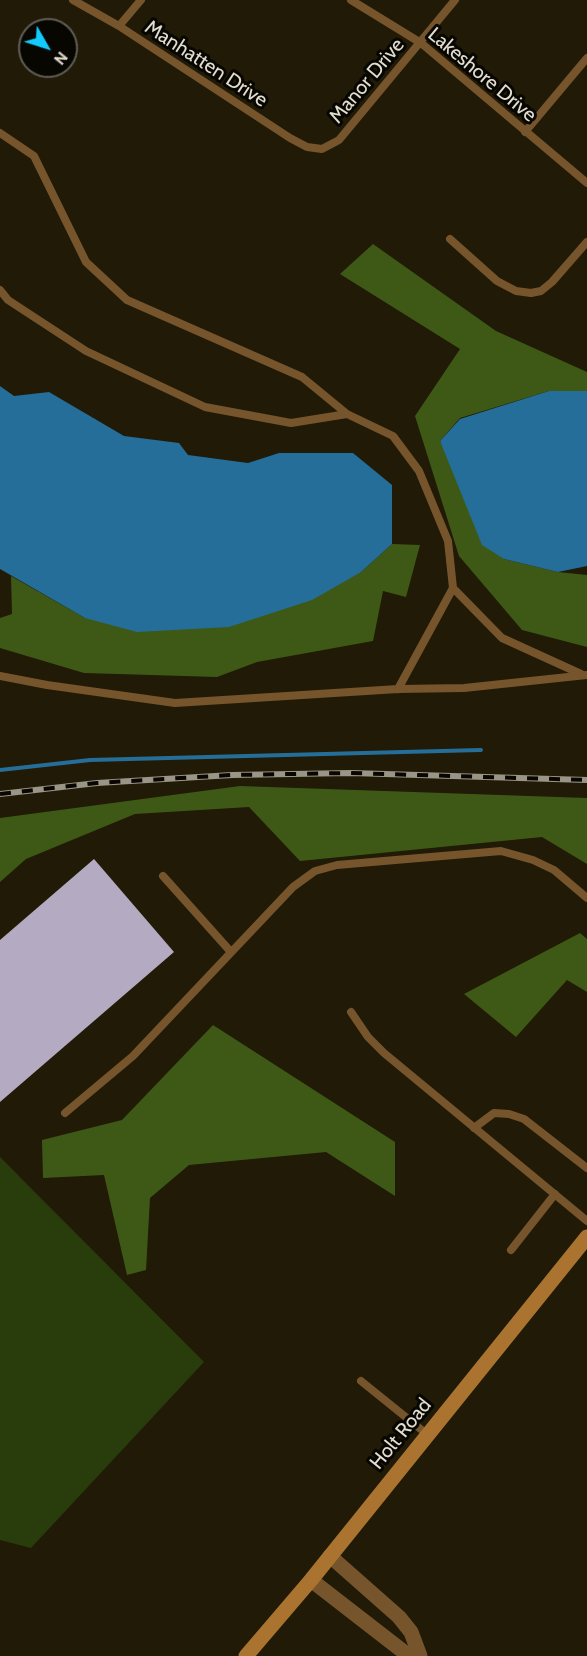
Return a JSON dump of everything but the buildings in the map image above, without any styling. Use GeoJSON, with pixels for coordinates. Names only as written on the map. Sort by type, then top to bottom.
{"type":"FeatureCollection","features":[{"type":"Feature","properties":{"kind":"main road","name":"Holt Road"},"geometry":{"type":"LineString","coordinates":[[246,1656],[311,1580],[587,1237]]}},
{"type":"Feature","properties":{"kind":"street"},"geometry":{"type":"LineString","coordinates":[[330,1556],[399,1617],[411,1632],[420,1656]]}},
{"type":"Feature","properties":{"kind":"street"},"geometry":{"type":"LineString","coordinates":[[311,1580],[409,1656]]}},
{"type":"Feature","properties":{"kind":"lane","name":"Manhatten Drive"},"geometry":{"type":"LineString","coordinates":[[74,0],[119,26],[290,138],[307,147],[322,149]]}},
{"type":"Feature","properties":{"kind":"lane"},"geometry":{"type":"LineString","coordinates":[[119,26],[141,0]]}},
{"type":"Feature","properties":{"kind":"lane","name":"Lakeshore Drive"},"geometry":{"type":"LineString","coordinates":[[351,0],[421,43],[587,183]]}},
{"type":"Feature","properties":{"kind":"lane","name":"Manor Drive"},"geometry":{"type":"LineString","coordinates":[[322,149],[339,140],[455,0]]}},
{"type":"Feature","properties":{"kind":"lane"},"geometry":{"type":"LineString","coordinates":[[525,132],[587,58]]}},
{"type":"Feature","properties":{"kind":"lane"},"geometry":{"type":"LineString","coordinates":[[0,133],[34,156],[86,262],[128,300],[302,378],[347,414],[393,436],[419,471],[448,541],[453,588],[398,689]]}},
{"type":"Feature","properties":{"kind":"lane"},"geometry":{"type":"LineString","coordinates":[[450,239],[497,281],[516,291],[531,293],[541,291],[552,282],[587,242]]}},
{"type":"Feature","properties":{"kind":"lane"},"geometry":{"type":"LineString","coordinates":[[0,290],[8,300],[86,351],[205,407],[291,423],[347,414]]}},
{"type":"Feature","properties":{"kind":"lane"},"geometry":{"type":"LineString","coordinates":[[453,588],[501,638],[585,675]]}},
{"type":"Feature","properties":{"kind":"lane"},"geometry":{"type":"LineString","coordinates":[[0,676],[47,686],[175,704],[398,689],[464,688],[585,675]]}},
{"type":"Feature","properties":{"kind":"lane"},"geometry":{"type":"LineString","coordinates":[[66,1113],[133,1056],[305,876],[315,871],[337,865],[501,851],[533,860],[554,870],[587,898]]}},
{"type":"Feature","properties":{"kind":"lane"},"geometry":{"type":"LineString","coordinates":[[163,876],[231,952]]}},
{"type":"Feature","properties":{"kind":"lane"},"geometry":{"type":"LineString","coordinates":[[351,1012],[368,1037],[384,1053],[587,1221]]}},
{"type":"Feature","properties":{"kind":"lane"},"geometry":{"type":"LineString","coordinates":[[474,1128],[494,1113],[509,1114],[524,1119],[587,1168]]}},
{"type":"Feature","properties":{"kind":"lane"},"geometry":{"type":"LineString","coordinates":[[511,1250],[555,1194]]}},
{"type":"Feature","properties":{"kind":"lane"},"geometry":{"type":"LineString","coordinates":[[361,1381],[428,1435]]}},
{"type":"Feature","properties":{"kind":"green space"},"geometry":{"type":"Polygon","coordinates":[[[373,244],[496,331],[587,372],[587,391],[549,391],[460,418],[440,441],[504,559],[558,572],[587,575],[587,647],[522,630],[459,556],[415,416],[460,349],[340,274],[373,244]]]}},
{"type":"Feature","properties":{"kind":"green space"},"geometry":{"type":"Polygon","coordinates":[[[392,544],[420,545],[406,597],[383,591],[373,641],[257,662],[217,677],[84,673],[0,648],[0,618],[12,614],[11,576],[85,618],[361,572],[392,544]]]}},
{"type":"Feature","properties":{"kind":"green space"},"geometry":{"type":"Polygon","coordinates":[[[240,786],[587,798],[587,864],[542,837],[300,861],[249,807],[135,814],[26,859],[0,882],[0,818],[240,786]]]}},
{"type":"Feature","properties":{"kind":"green space"},"geometry":{"type":"Polygon","coordinates":[[[580,933],[587,939],[587,992],[567,980],[516,1037],[464,994],[580,933]]]}},
{"type":"Feature","properties":{"kind":"green space"},"geometry":{"type":"Polygon","coordinates":[[[213,1025],[395,1142],[395,1196],[326,1152],[189,1165],[150,1198],[146,1270],[127,1275],[104,1175],[43,1178],[42,1140],[122,1120],[213,1025]]]}},
{"type":"Feature","properties":{"kind":"green space"},"geometry":{"type":"Polygon","coordinates":[[[0,1157],[204,1362],[31,1548],[0,1540],[0,1157]]]}},
{"type":"Feature","properties":{"kind":"water"},"geometry":{"type":"Polygon","coordinates":[[[0,386],[14,396],[49,392],[124,436],[179,443],[188,455],[248,463],[279,453],[353,453],[392,485],[392,544],[361,572],[312,600],[229,627],[137,632],[85,618],[0,569],[0,386]]]}},
{"type":"Feature","properties":{"kind":"water"},"geometry":{"type":"Polygon","coordinates":[[[549,391],[587,391],[587,566],[558,572],[504,559],[482,545],[440,441],[460,419],[549,391]]]}},
{"type":"Feature","properties":{"kind":"waterway"},"geometry":{"type":"LineString","coordinates":[[0,770],[90,760],[481,750]]}},
{"type":"Feature","properties":{"kind":"railway"},"geometry":{"type":"LineString","coordinates":[[0,794],[97,783],[232,775],[351,773],[587,780]]}}]}
